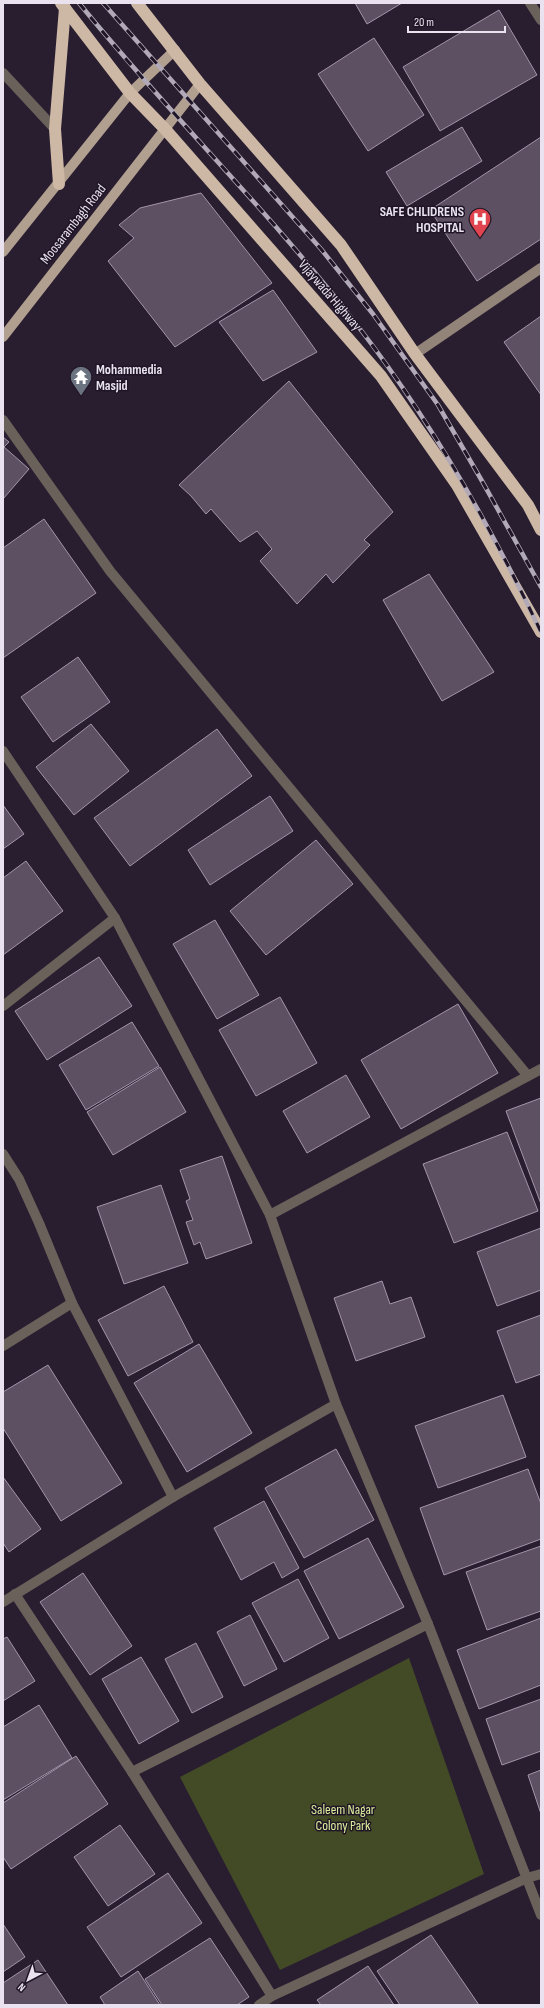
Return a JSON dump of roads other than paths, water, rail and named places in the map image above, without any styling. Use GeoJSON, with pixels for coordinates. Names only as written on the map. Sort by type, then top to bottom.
{"type":"FeatureCollection","features":[{"type":"Feature","properties":{"kind":"highway"},"geometry":{"type":"LineString","coordinates":[[137,3],[200,84],[340,245],[415,354],[528,505],[541,530]]}},
{"type":"Feature","properties":{"kind":"highway"},"geometry":{"type":"LineString","coordinates":[[59,184],[55,129],[63,6]]}},
{"type":"Feature","properties":{"kind":"highway","name":"Vijaywada Highway"},"geometry":{"type":"LineString","coordinates":[[63,6],[130,93],[165,130],[381,376],[457,485],[541,632]]}},
{"type":"Feature","properties":{"kind":"main road"},"geometry":{"type":"LineString","coordinates":[[3,252],[59,184],[130,93],[174,50]]}},
{"type":"Feature","properties":{"kind":"main road","name":"Moosarambagh Road"},"geometry":{"type":"LineString","coordinates":[[3,337],[200,84]]}},
{"type":"Feature","properties":{"kind":"street"},"geometry":{"type":"LineString","coordinates":[[530,3],[541,20]]}},
{"type":"Feature","properties":{"kind":"street"},"geometry":{"type":"LineString","coordinates":[[3,73],[55,129]]}},
{"type":"Feature","properties":{"kind":"street"},"geometry":{"type":"LineString","coordinates":[[415,354],[541,268]]}},
{"type":"Feature","properties":{"kind":"street"},"geometry":{"type":"LineString","coordinates":[[3,420],[110,571],[528,1076]]}},
{"type":"Feature","properties":{"kind":"street"},"geometry":{"type":"LineString","coordinates":[[3,751],[115,918],[270,1215],[336,1404],[428,1624],[528,1878],[541,1915]]}},
{"type":"Feature","properties":{"kind":"street"},"geometry":{"type":"LineString","coordinates":[[3,1006],[115,918]]}},
{"type":"Feature","properties":{"kind":"street"},"geometry":{"type":"LineString","coordinates":[[270,1215],[541,1069]]}},
{"type":"Feature","properties":{"kind":"street"},"geometry":{"type":"LineString","coordinates":[[3,1154],[19,1179],[72,1303],[173,1497]]}},
{"type":"Feature","properties":{"kind":"street"},"geometry":{"type":"LineString","coordinates":[[3,1346],[72,1303]]}},
{"type":"Feature","properties":{"kind":"street"},"geometry":{"type":"LineString","coordinates":[[3,1602],[173,1497],[336,1404]]}},
{"type":"Feature","properties":{"kind":"street"},"geometry":{"type":"LineString","coordinates":[[15,1594],[132,1772],[272,1996]]}},
{"type":"Feature","properties":{"kind":"street"},"geometry":{"type":"LineString","coordinates":[[132,1772],[428,1624]]}},
{"type":"Feature","properties":{"kind":"street"},"geometry":{"type":"LineString","coordinates":[[259,2005],[272,1996],[528,1878],[541,1874]]}},
{"type":"Feature","properties":{"kind":"railway"},"geometry":{"type":"LineString","coordinates":[[79,3],[113,44],[324,283],[384,361],[434,435],[480,513],[541,632]]}},
{"type":"Feature","properties":{"kind":"railway"},"geometry":{"type":"LineString","coordinates":[[103,3],[321,249],[373,314],[438,405],[541,587]]}},
{"type":"Feature","properties":{"kind":"place","name":"SAFE CHLIDRENS HOSPITAL"},"geometry":{"type":"Point","coordinates":[480,238]}},
{"type":"Feature","properties":{"kind":"place","name":"Mohammedia Masjid"},"geometry":{"type":"Point","coordinates":[81,396]}},
{"type":"Feature","properties":{"kind":"park label","name":"Saleem Nagar Colony Park"},"geometry":{"type":"Point","coordinates":[343,1818]}}]}
